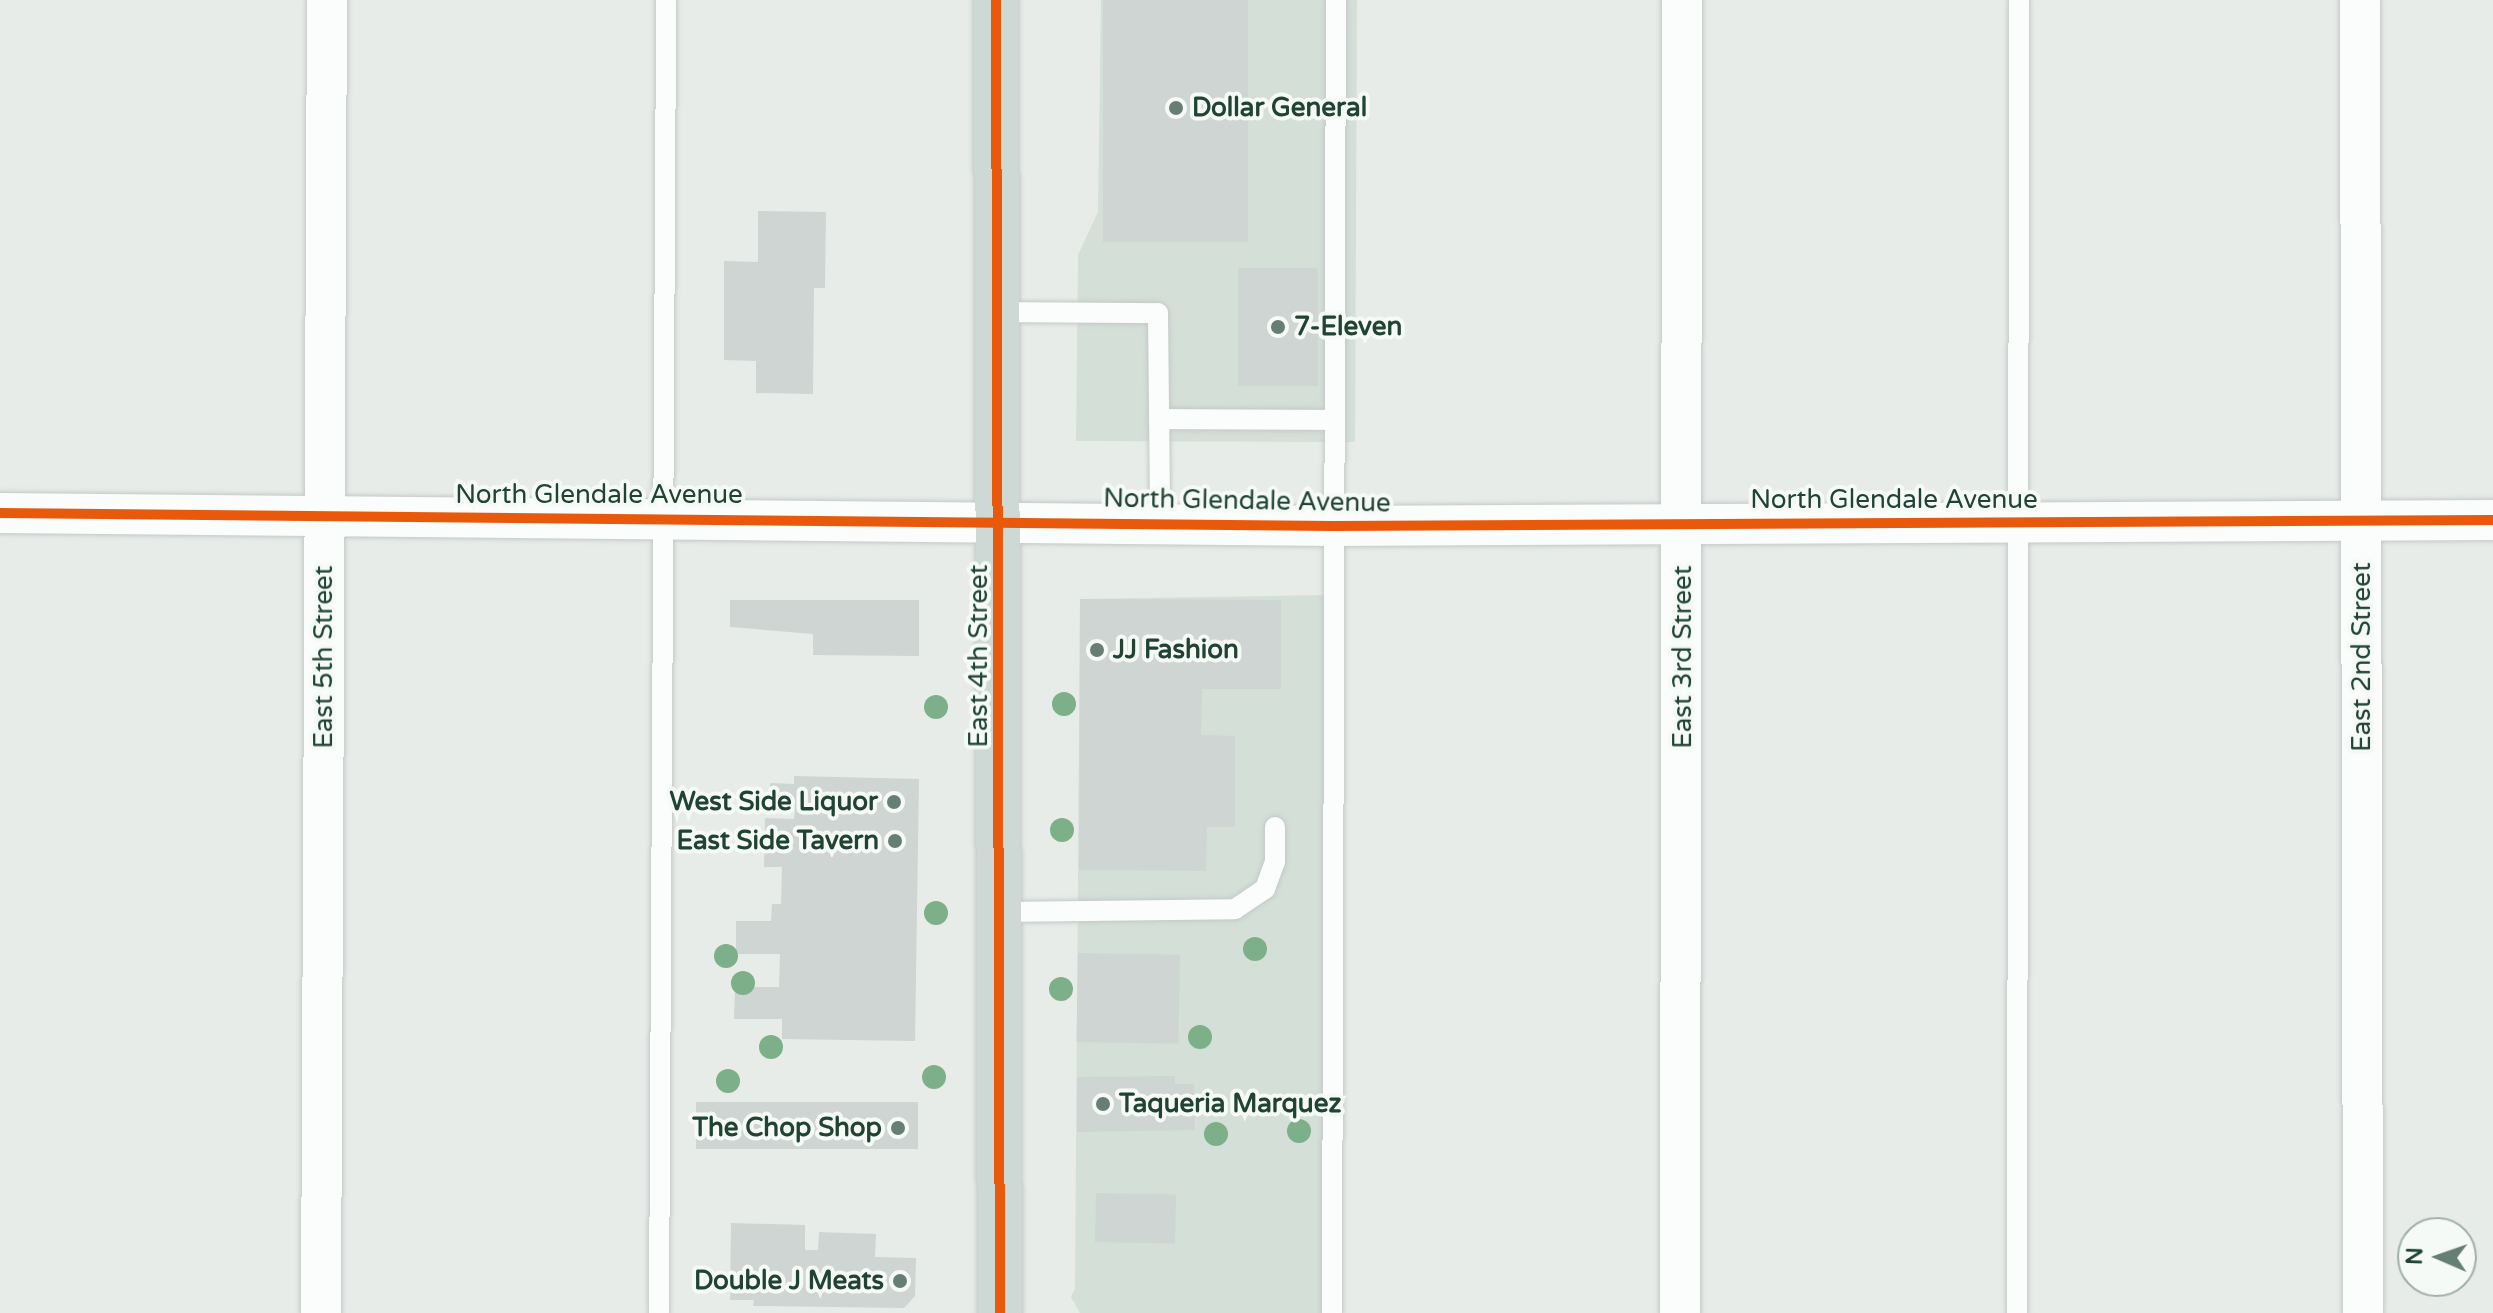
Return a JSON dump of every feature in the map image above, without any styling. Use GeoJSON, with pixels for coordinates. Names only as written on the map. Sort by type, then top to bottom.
{"type":"FeatureCollection","features":[{"type":"Feature","properties":{"kind":"main road","name":"East 4th Street"},"geometry":{"type":"LineString","coordinates":[[996,0],[1001,521],[1000,1313]]}},
{"type":"Feature","properties":{"kind":"street","name":"East 5th Street"},"geometry":{"type":"LineString","coordinates":[[321,1313],[327,0]]}},
{"type":"Feature","properties":{"kind":"street","name":"East 3rd Street"},"geometry":{"type":"LineString","coordinates":[[1680,1313],[1684,524],[1682,0]]}},
{"type":"Feature","properties":{"kind":"street","name":"East 2nd Street"},"geometry":{"type":"LineString","coordinates":[[2360,0],[2363,1313]]}},
{"type":"Feature","properties":{"kind":"street","name":"North Glendale Avenue"},"geometry":{"type":"LineString","coordinates":[[0,513],[1160,520],[1333,526],[2493,520]]}},
{"type":"Feature","properties":{"kind":"lane"},"geometry":{"type":"LineString","coordinates":[[659,1313],[666,0]]}},
{"type":"Feature","properties":{"kind":"lane"},"geometry":{"type":"LineString","coordinates":[[1332,1313],[1336,0]]}},
{"type":"Feature","properties":{"kind":"lane"},"geometry":{"type":"LineString","coordinates":[[2017,1313],[2019,0]]}},
{"type":"Feature","properties":{"kind":"lane"},"geometry":{"type":"LineString","coordinates":[[1000,312],[1158,313],[1160,520]]}},
{"type":"Feature","properties":{"kind":"lane"},"geometry":{"type":"LineString","coordinates":[[1159,419],[1334,420]]}},
{"type":"Feature","properties":{"kind":"lane"},"geometry":{"type":"LineString","coordinates":[[1001,912],[1235,909],[1265,889],[1275,862],[1275,827]]}},
{"type":"Feature","properties":{"kind":"shaded area"},"geometry":{"type":"Polygon","coordinates":[[[1101,0],[1357,0],[1355,442],[1076,441],[1078,255],[1098,212],[1101,0]]]}},
{"type":"Feature","properties":{"kind":"shaded area"},"geometry":{"type":"Polygon","coordinates":[[[1326,595],[1324,1313],[1080,1313],[1071,1297],[1075,1288],[1080,599],[1326,595]]]}},
{"type":"Feature","properties":{"kind":"building"},"geometry":{"type":"Polygon","coordinates":[[[1103,0],[1248,0],[1248,242],[1103,242],[1103,0]]]}},
{"type":"Feature","properties":{"kind":"building"},"geometry":{"type":"Polygon","coordinates":[[[758,211],[826,212],[825,288],[814,288],[813,394],[756,393],[756,361],[724,360],[724,261],[758,262],[758,211]]]}},
{"type":"Feature","properties":{"kind":"building","name":"7-Eleven"},"geometry":{"type":"Polygon","coordinates":[[[1238,268],[1318,268],[1318,386],[1238,386],[1238,268]]]}},
{"type":"Feature","properties":{"kind":"building"},"geometry":{"type":"Polygon","coordinates":[[[1080,599],[1281,600],[1281,689],[1202,689],[1201,735],[1235,736],[1235,827],[1207,827],[1206,871],[1079,870],[1080,599]]]}},
{"type":"Feature","properties":{"kind":"building"},"geometry":{"type":"Polygon","coordinates":[[[730,600],[919,600],[919,656],[813,655],[813,634],[730,627],[730,600]]]}},
{"type":"Feature","properties":{"kind":"building"},"geometry":{"type":"Polygon","coordinates":[[[794,776],[919,779],[915,1041],[782,1039],[782,1019],[734,1019],[735,987],[779,987],[780,954],[736,954],[736,921],[771,921],[772,904],[781,904],[782,867],[764,867],[765,818],[794,819],[795,810],[770,809],[770,783],[794,784],[794,776]]]}},
{"type":"Feature","properties":{"kind":"building"},"geometry":{"type":"Polygon","coordinates":[[[1078,953],[1180,955],[1178,1044],[1076,1042],[1078,953]]]}},
{"type":"Feature","properties":{"kind":"building"},"geometry":{"type":"Polygon","coordinates":[[[1175,1076],[1175,1084],[1194,1084],[1195,1130],[1077,1132],[1077,1077],[1175,1076]]]}},
{"type":"Feature","properties":{"kind":"building"},"geometry":{"type":"Polygon","coordinates":[[[696,1102],[918,1102],[918,1149],[696,1149],[696,1102]]]}},
{"type":"Feature","properties":{"kind":"building"},"geometry":{"type":"Polygon","coordinates":[[[1096,1193],[1176,1194],[1175,1243],[1095,1242],[1096,1193]]]}},
{"type":"Feature","properties":{"kind":"building"},"geometry":{"type":"Polygon","coordinates":[[[731,1223],[805,1225],[805,1250],[818,1250],[819,1232],[876,1234],[875,1257],[916,1258],[915,1296],[904,1308],[753,1306],[754,1300],[730,1300],[731,1223]]]}},
{"type":"Feature","properties":{"kind":"cycle path"},"geometry":{"type":"LineString","coordinates":[[996,0],[1000,1313]]}},
{"type":"Feature","properties":{"kind":"cycle path"},"geometry":{"type":"LineString","coordinates":[[0,513],[1333,526],[2493,520]]}},
{"type":"Feature","properties":{"kind":"place","name":"Dollar General"},"geometry":{"type":"Point","coordinates":[1176,108]}},
{"type":"Feature","properties":{"kind":"place","name":"7-Eleven"},"geometry":{"type":"Point","coordinates":[1278,327]}},
{"type":"Feature","properties":{"kind":"place","name":"JJ Fashion"},"geometry":{"type":"Point","coordinates":[1097,650]}},
{"type":"Feature","properties":{"kind":"place","name":"West Side Liquor"},"geometry":{"type":"Point","coordinates":[894,802]}},
{"type":"Feature","properties":{"kind":"place","name":"East Side Tavern"},"geometry":{"type":"Point","coordinates":[895,841]}},
{"type":"Feature","properties":{"kind":"place","name":"Taqueria Marquez"},"geometry":{"type":"Point","coordinates":[1103,1104]}},
{"type":"Feature","properties":{"kind":"place","name":"The Chop Shop"},"geometry":{"type":"Point","coordinates":[898,1128]}},
{"type":"Feature","properties":{"kind":"place","name":"Double J Meats"},"geometry":{"type":"Point","coordinates":[900,1281]}}]}
